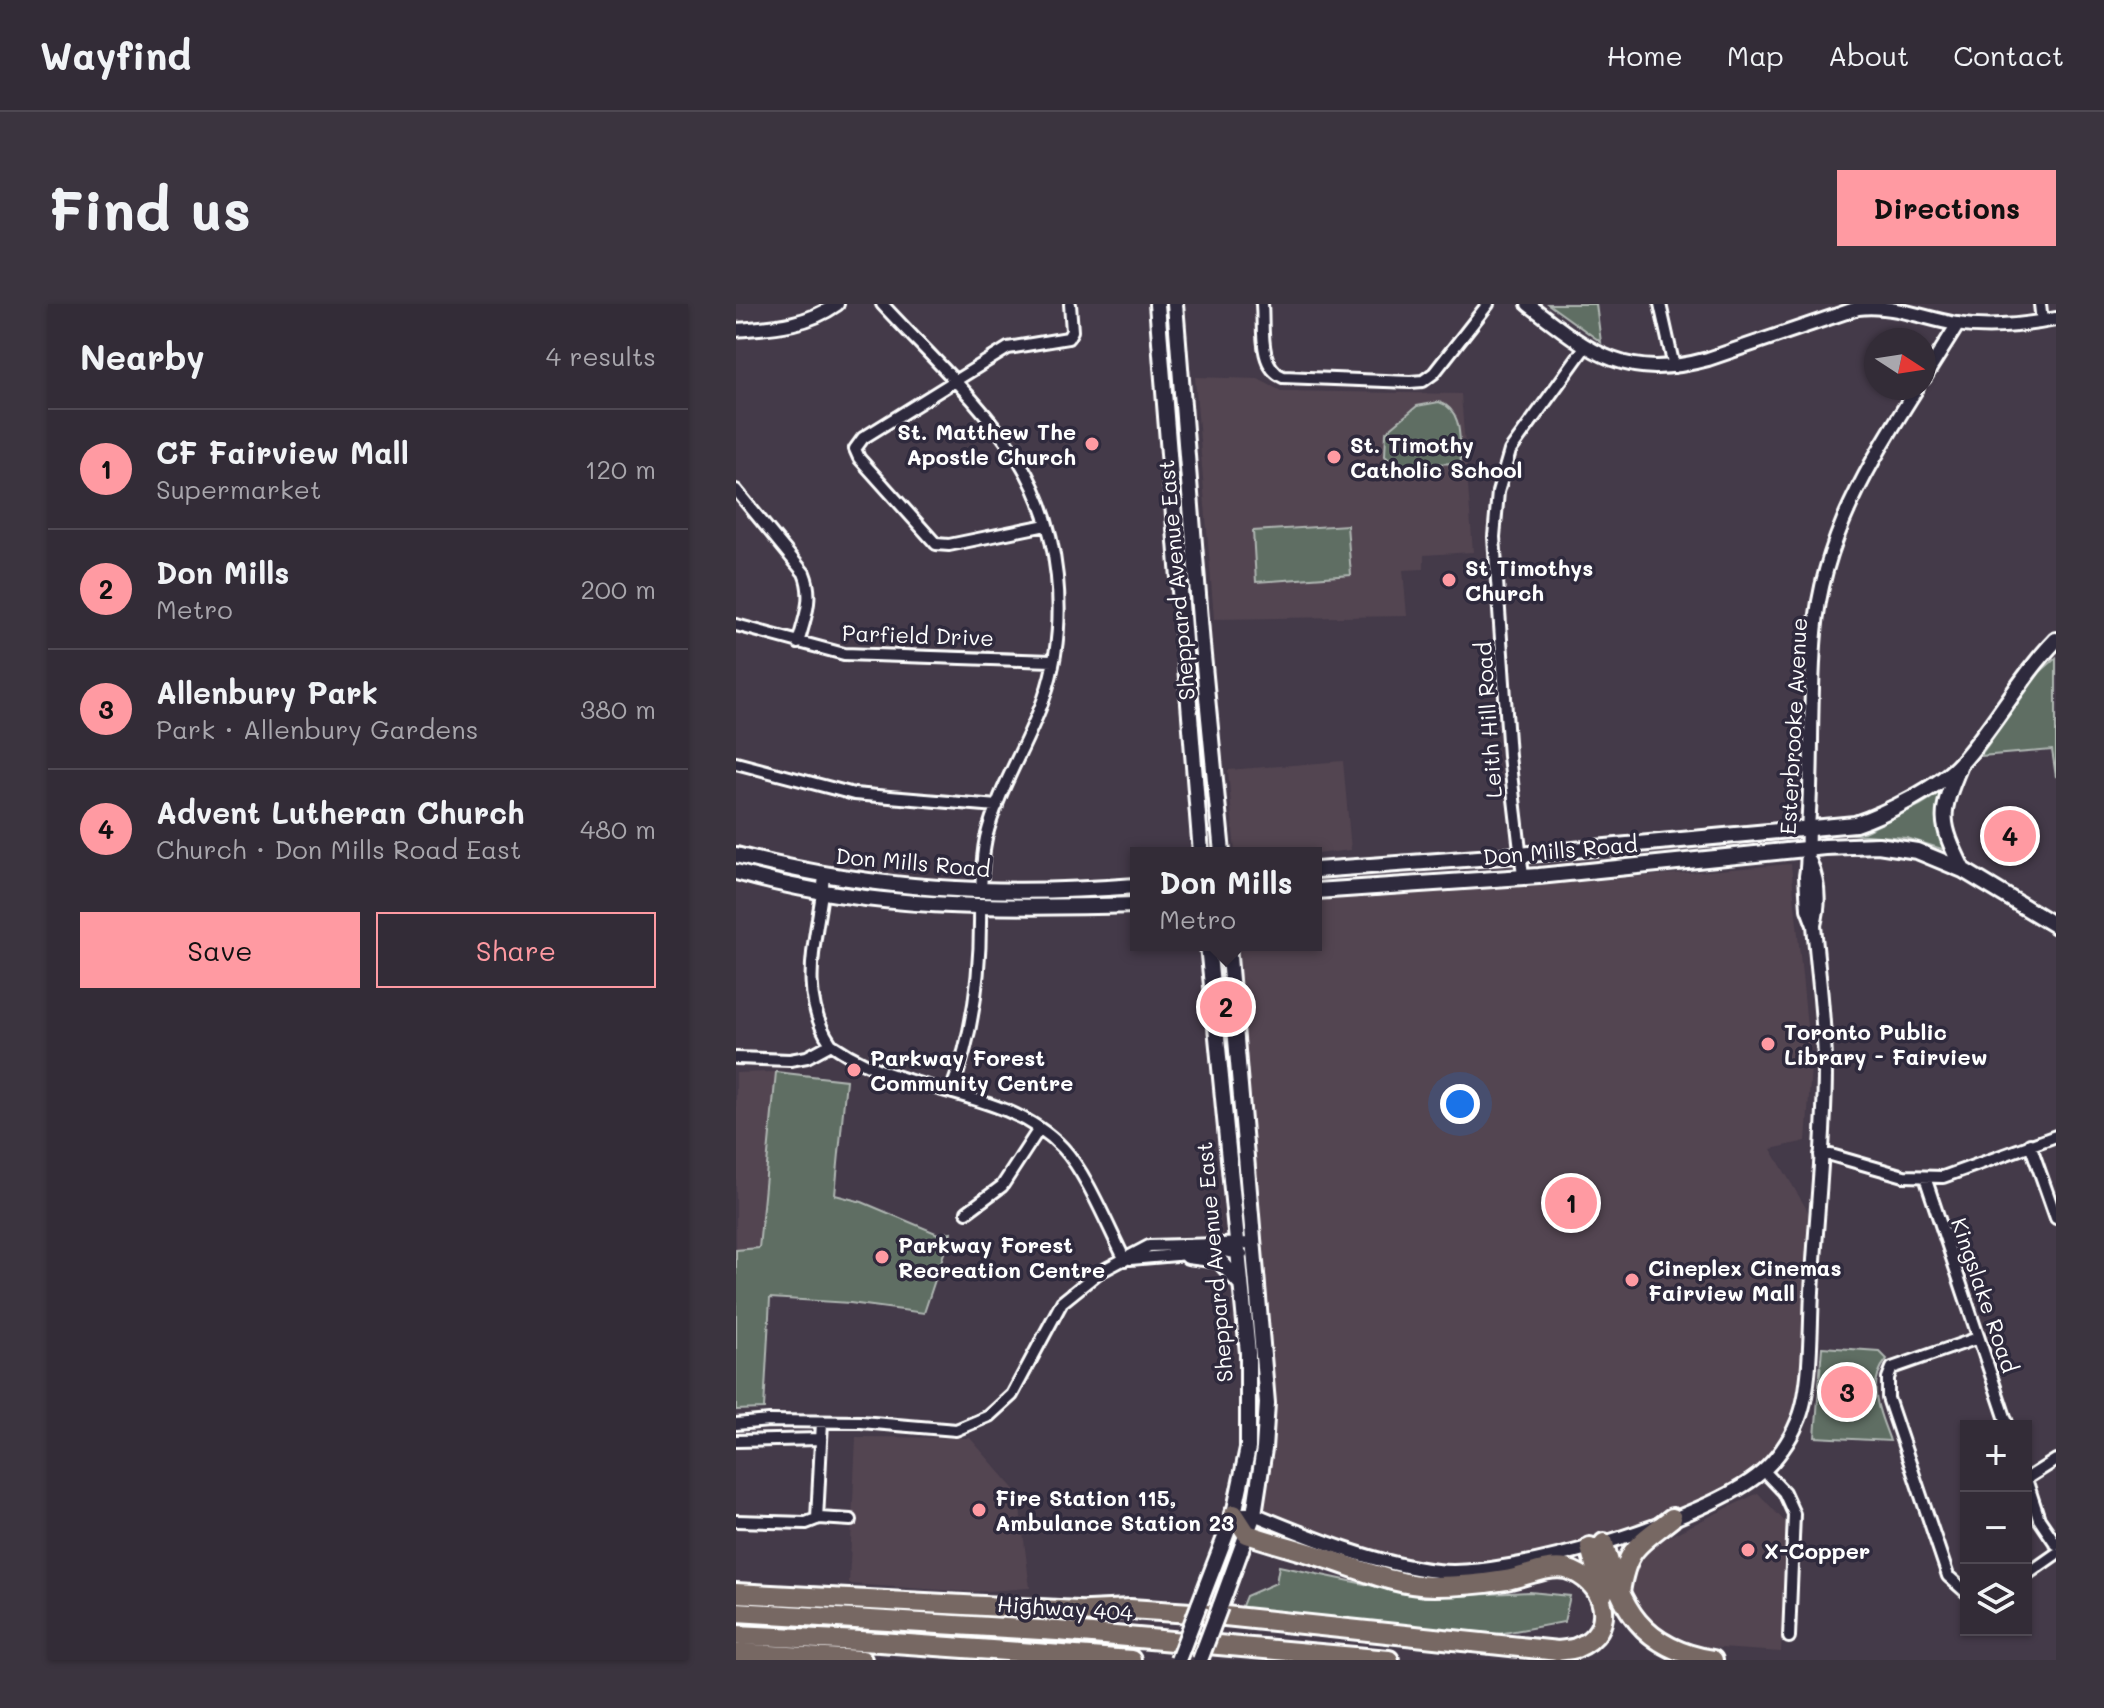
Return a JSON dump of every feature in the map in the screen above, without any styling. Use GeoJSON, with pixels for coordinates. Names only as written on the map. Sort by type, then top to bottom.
{"type":"FeatureCollection","features":[{"type":"Feature","properties":{"kind":"highway"},"geometry":{"type":"LineString","coordinates":[[1234,1514],[1247,1534],[1398,1581],[1430,1586],[1477,1584],[1562,1568],[1579,1574],[1591,1583],[1604,1602]]}},
{"type":"Feature","properties":{"kind":"highway"},"geometry":{"type":"LineString","coordinates":[[1620,1592],[1625,1563],[1633,1550],[1672,1518]]}},
{"type":"Feature","properties":{"kind":"highway"},"geometry":{"type":"LineString","coordinates":[[1597,1545],[1634,1618],[1654,1639],[1679,1653],[1713,1660]]}},
{"type":"Feature","properties":{"kind":"highway"},"geometry":{"type":"LineString","coordinates":[[1088,1611],[1130,1609],[1195,1613],[1558,1651],[1576,1648],[1597,1631],[1604,1602],[1597,1545]]}},
{"type":"Feature","properties":{"kind":"highway"},"geometry":{"type":"LineString","coordinates":[[736,1586],[834,1596]]}},
{"type":"Feature","properties":{"kind":"highway"},"geometry":{"type":"LineString","coordinates":[[736,1593],[1088,1611],[1274,1627],[1548,1660]]}},
{"type":"Feature","properties":{"kind":"highway","name":"Highway 404"},"geometry":{"type":"LineString","coordinates":[[736,1612],[1058,1631],[1389,1660]]}},
{"type":"Feature","properties":{"kind":"highway","name":"Highway 404"},"geometry":{"type":"LineString","coordinates":[[737,1649],[880,1642],[1131,1660]]}},
{"type":"Feature","properties":{"kind":"highway","name":"Highway 404"},"geometry":{"type":"LineString","coordinates":[[737,1649],[862,1660]]}},
{"type":"Feature","properties":{"kind":"main road","name":"Sheppard Avenue East"},"geometry":{"type":"LineString","coordinates":[[1157,304],[1201,847]]}},
{"type":"Feature","properties":{"kind":"main road","name":"Sheppard Avenue East"},"geometry":{"type":"LineString","coordinates":[[1175,304],[1221,847]]}},
{"type":"Feature","properties":{"kind":"main road"},"geometry":{"type":"LineString","coordinates":[[1963,870],[1943,822],[1945,799],[1960,765],[2039,657],[2056,640]]}},
{"type":"Feature","properties":{"kind":"main road","name":"Don Mills Road"},"geometry":{"type":"LineString","coordinates":[[1322,870],[1855,824],[1881,815],[1960,765]]}},
{"type":"Feature","properties":{"kind":"main road","name":"Don Mills Road"},"geometry":{"type":"LineString","coordinates":[[1322,891],[1809,854],[1878,845],[1917,851],[1963,870],[2056,926]]}},
{"type":"Feature","properties":{"kind":"main road","name":"Don Mills Road"},"geometry":{"type":"LineString","coordinates":[[736,855],[823,883],[981,892],[1064,892],[1130,886]]}},
{"type":"Feature","properties":{"kind":"main road","name":"Don Mills Road"},"geometry":{"type":"LineString","coordinates":[[736,872],[980,908],[1130,905]]}},
{"type":"Feature","properties":{"kind":"main road","name":"Sheppard Avenue East"},"geometry":{"type":"LineString","coordinates":[[1178,1660],[1234,1514],[1248,1448],[1248,1353],[1209,951]]}},
{"type":"Feature","properties":{"kind":"main road","name":"Sheppard Avenue East"},"geometry":{"type":"LineString","coordinates":[[1200,1660],[1254,1514],[1267,1403],[1229,951]]}},
{"type":"Feature","properties":{"kind":"main road"},"geometry":{"type":"LineString","coordinates":[[1188,1256],[1219,1260],[1240,1283]]}},
{"type":"Feature","properties":{"kind":"street"},"geometry":{"type":"LineString","coordinates":[[736,330],[798,323],[818,316],[837,304]]}},
{"type":"Feature","properties":{"kind":"street"},"geometry":{"type":"LineString","coordinates":[[882,304],[983,413],[1019,460],[1046,525],[1053,552],[1059,602],[1053,661],[1043,700],[997,806],[982,857],[981,892]]}},
{"type":"Feature","properties":{"kind":"street"},"geometry":{"type":"LineString","coordinates":[[1046,525],[949,545],[936,544],[859,458],[855,449],[859,441],[1008,348],[1068,338],[1072,331],[1070,304]]}},
{"type":"Feature","properties":{"kind":"street"},"geometry":{"type":"LineString","coordinates":[[1262,304],[1267,361],[1274,374],[1380,383],[1423,381],[1434,373],[1488,304]]}},
{"type":"Feature","properties":{"kind":"street"},"geometry":{"type":"LineString","coordinates":[[1528,304],[1585,347],[1624,363],[1658,368],[1708,359],[1858,308],[1892,307],[1958,324],[2056,319]]}},
{"type":"Feature","properties":{"kind":"street"},"geometry":{"type":"LineString","coordinates":[[1660,304],[1674,367]]}},
{"type":"Feature","properties":{"kind":"street"},"geometry":{"type":"LineString","coordinates":[[2040,304],[2042,322]]}},
{"type":"Feature","properties":{"kind":"street"},"geometry":{"type":"LineString","coordinates":[[1936,359],[1958,324]]}},
{"type":"Feature","properties":{"kind":"street","name":"Leith Hill Road"},"geometry":{"type":"LineString","coordinates":[[1523,876],[1509,756],[1494,537],[1498,492],[1510,451],[1585,347]]}},
{"type":"Feature","properties":{"kind":"street","name":"Esterbrooke Avenue"},"geometry":{"type":"LineString","coordinates":[[1764,1471],[1798,1422],[1804,1404],[1820,1155],[1825,1071],[1814,925],[1808,909],[1806,876],[1815,632],[1824,578],[1836,535],[1864,474],[1910,400]]}},
{"type":"Feature","properties":{"kind":"street"},"geometry":{"type":"LineString","coordinates":[[736,490],[804,573],[810,599],[798,643]]}},
{"type":"Feature","properties":{"kind":"street","name":"Parfield Drive"},"geometry":{"type":"LineString","coordinates":[[736,625],[844,654],[1053,661]]}},
{"type":"Feature","properties":{"kind":"street"},"geometry":{"type":"LineString","coordinates":[[736,763],[854,794],[997,806]]}},
{"type":"Feature","properties":{"kind":"street"},"geometry":{"type":"LineString","coordinates":[[823,883],[811,955],[810,990],[816,1013],[831,1044],[850,1057],[908,1080],[1007,1110],[1039,1129],[1062,1147],[1074,1162],[1125,1260]]}},
{"type":"Feature","properties":{"kind":"street"},"geometry":{"type":"LineString","coordinates":[[951,1091],[970,1027],[978,985],[980,908]]}},
{"type":"Feature","properties":{"kind":"street"},"geometry":{"type":"LineString","coordinates":[[736,1058],[790,1060],[807,1057],[831,1044]]}},
{"type":"Feature","properties":{"kind":"street"},"geometry":{"type":"LineString","coordinates":[[967,1212],[1002,1186],[1039,1129]]}},
{"type":"Feature","properties":{"kind":"street"},"geometry":{"type":"LineString","coordinates":[[1820,1155],[1831,1155],[1904,1176],[1943,1177],[2056,1136]]}},
{"type":"Feature","properties":{"kind":"street"},"geometry":{"type":"LineString","coordinates":[[2030,1144],[2056,1218]]}},
{"type":"Feature","properties":{"kind":"street","name":"Kingslake Road"},"geometry":{"type":"LineString","coordinates":[[1925,1177],[2006,1420]]}},
{"type":"Feature","properties":{"kind":"street"},"geometry":{"type":"LineString","coordinates":[[736,1424],[769,1421],[861,1422],[956,1430],[978,1422],[1012,1395],[1062,1302],[1098,1273],[1149,1246],[1254,1248]]}},
{"type":"Feature","properties":{"kind":"street"},"geometry":{"type":"LineString","coordinates":[[1125,1260],[1188,1256],[1236,1248]]}},
{"type":"Feature","properties":{"kind":"street"},"geometry":{"type":"LineString","coordinates":[[1960,1587],[1948,1576],[1888,1398],[1887,1387],[1892,1368],[1978,1338]]}},
{"type":"Feature","properties":{"kind":"street"},"geometry":{"type":"LineString","coordinates":[[817,1519],[822,1422]]}},
{"type":"Feature","properties":{"kind":"street"},"geometry":{"type":"LineString","coordinates":[[736,1441],[821,1439]]}},
{"type":"Feature","properties":{"kind":"street"},"geometry":{"type":"LineString","coordinates":[[2032,1475],[2056,1460]]}},
{"type":"Feature","properties":{"kind":"street"},"geometry":{"type":"LineString","coordinates":[[1234,1514],[1254,1514],[1388,1563],[1440,1572],[1488,1570],[1597,1545],[1714,1501],[1764,1471],[1784,1492],[1794,1514],[1789,1637]]}},
{"type":"Feature","properties":{"kind":"street"},"geometry":{"type":"LineString","coordinates":[[2030,1492],[2039,1519],[2056,1544]]}},
{"type":"Feature","properties":{"kind":"street"},"geometry":{"type":"LineString","coordinates":[[736,1521],[806,1523],[817,1519],[851,1520]]}},
{"type":"Feature","properties":{"kind":"street"},"geometry":{"type":"LineString","coordinates":[[2032,1571],[2056,1554]]}},
{"type":"Feature","properties":{"kind":"shaded area","name":"St. Timothy Catholic School"},"geometry":{"type":"Polygon","coordinates":[[[1195,377],[1258,379],[1281,391],[1461,394],[1473,552],[1424,555],[1424,569],[1403,570],[1407,616],[1214,619],[1195,377]]]}},
{"type":"Feature","properties":{"kind":"shaded area"},"geometry":{"type":"Polygon","coordinates":[[[1343,761],[1351,850],[1322,853],[1322,847],[1234,847],[1228,770],[1343,761]]]}},
{"type":"Feature","properties":{"kind":"shaded area"},"geometry":{"type":"Polygon","coordinates":[[[1791,864],[1811,1067],[1806,1141],[1771,1149],[1816,1225],[1804,1404],[1764,1471],[1672,1518],[1488,1570],[1388,1563],[1254,1514],[1264,1449],[1228,951],[1322,951],[1322,891],[1526,877],[1539,885],[1791,864]]]}},
{"type":"Feature","properties":{"kind":"shaded area"},"geometry":{"type":"Polygon","coordinates":[[[776,1072],[759,1248],[736,1250],[736,1073],[776,1072]]]}},
{"type":"Feature","properties":{"kind":"shaded area"},"geometry":{"type":"Polygon","coordinates":[[[856,1437],[970,1438],[1018,1493],[1030,1588],[972,1592],[849,1584],[856,1437]]]}},
{"type":"Feature","properties":{"kind":"shaded area"},"geometry":{"type":"Polygon","coordinates":[[[1758,1493],[1786,1523],[1781,1652],[1705,1647],[1659,1630],[1630,1591],[1629,1569],[1635,1557],[1668,1537],[1758,1493]]]}},
{"type":"Feature","properties":{"kind":"green space"},"geometry":{"type":"Polygon","coordinates":[[[1548,304],[1596,304],[1601,342],[1548,304]]]}},
{"type":"Feature","properties":{"kind":"green space"},"geometry":{"type":"Polygon","coordinates":[[[1439,402],[1453,412],[1456,419],[1461,463],[1396,465],[1385,456],[1386,432],[1417,406],[1439,402]]]}},
{"type":"Feature","properties":{"kind":"green space"},"geometry":{"type":"Polygon","coordinates":[[[1347,525],[1351,575],[1256,582],[1253,531],[1347,525]]]}},
{"type":"Feature","properties":{"kind":"green space"},"geometry":{"type":"Polygon","coordinates":[[[2056,658],[2056,777],[2052,750],[1980,756],[2040,672],[2056,658]]]}},
{"type":"Feature","properties":{"kind":"green space"},"geometry":{"type":"Polygon","coordinates":[[[1946,789],[1936,819],[1945,850],[1907,838],[1838,833],[1864,832],[1946,789]]]}},
{"type":"Feature","properties":{"kind":"green space"},"geometry":{"type":"Polygon","coordinates":[[[776,1072],[846,1080],[835,1195],[862,1202],[938,1234],[951,1232],[924,1313],[850,1303],[770,1298],[764,1409],[736,1410],[736,1250],[759,1248],[776,1072]]]}},
{"type":"Feature","properties":{"kind":"green space"},"geometry":{"type":"Polygon","coordinates":[[[1822,1347],[1879,1351],[1887,1359],[1877,1379],[1876,1399],[1890,1441],[1815,1437],[1822,1347]]]}},
{"type":"Feature","properties":{"kind":"green space"},"geometry":{"type":"Polygon","coordinates":[[[1279,1566],[1426,1597],[1530,1592],[1570,1596],[1564,1622],[1493,1635],[1240,1611],[1246,1596],[1276,1583],[1279,1566]]]}},
{"type":"Feature","properties":{"kind":"place","name":"St. Matthew The Apostle Church"},"geometry":{"type":"Point","coordinates":[1092,444]}},
{"type":"Feature","properties":{"kind":"place","name":"St. Timothy Catholic School"},"geometry":{"type":"Point","coordinates":[1334,457]}},
{"type":"Feature","properties":{"kind":"place","name":"St Timothys Church"},"geometry":{"type":"Point","coordinates":[1449,580]}},
{"type":"Feature","properties":{"kind":"place","name":"Advent Lutheran Church"},"geometry":{"type":"Point","coordinates":[2010,836]}},
{"type":"Feature","properties":{"kind":"place","name":"Don Mills"},"geometry":{"type":"Point","coordinates":[1226,1007]}},
{"type":"Feature","properties":{"kind":"place","name":"Toronto Public Library - Fairview"},"geometry":{"type":"Point","coordinates":[1768,1044]}},
{"type":"Feature","properties":{"kind":"place","name":"Parkway Forest Community Centre"},"geometry":{"type":"Point","coordinates":[854,1070]}},
{"type":"Feature","properties":{"kind":"place","name":"CF Fairview Mall"},"geometry":{"type":"Point","coordinates":[1571,1203]}},
{"type":"Feature","properties":{"kind":"place","name":"Parkway Forest Recreation Centre"},"geometry":{"type":"Point","coordinates":[882,1257]}},
{"type":"Feature","properties":{"kind":"place","name":"Cineplex Cinemas Fairview Mall"},"geometry":{"type":"Point","coordinates":[1632,1280]}},
{"type":"Feature","properties":{"kind":"place","name":"Allenbury Park"},"geometry":{"type":"Point","coordinates":[1847,1392]}},
{"type":"Feature","properties":{"kind":"place","name":"Fire Station 115, Ambulance Station 23"},"geometry":{"type":"Point","coordinates":[979,1510]}},
{"type":"Feature","properties":{"kind":"place","name":"X-Copper"},"geometry":{"type":"Point","coordinates":[1748,1550]}}]}
